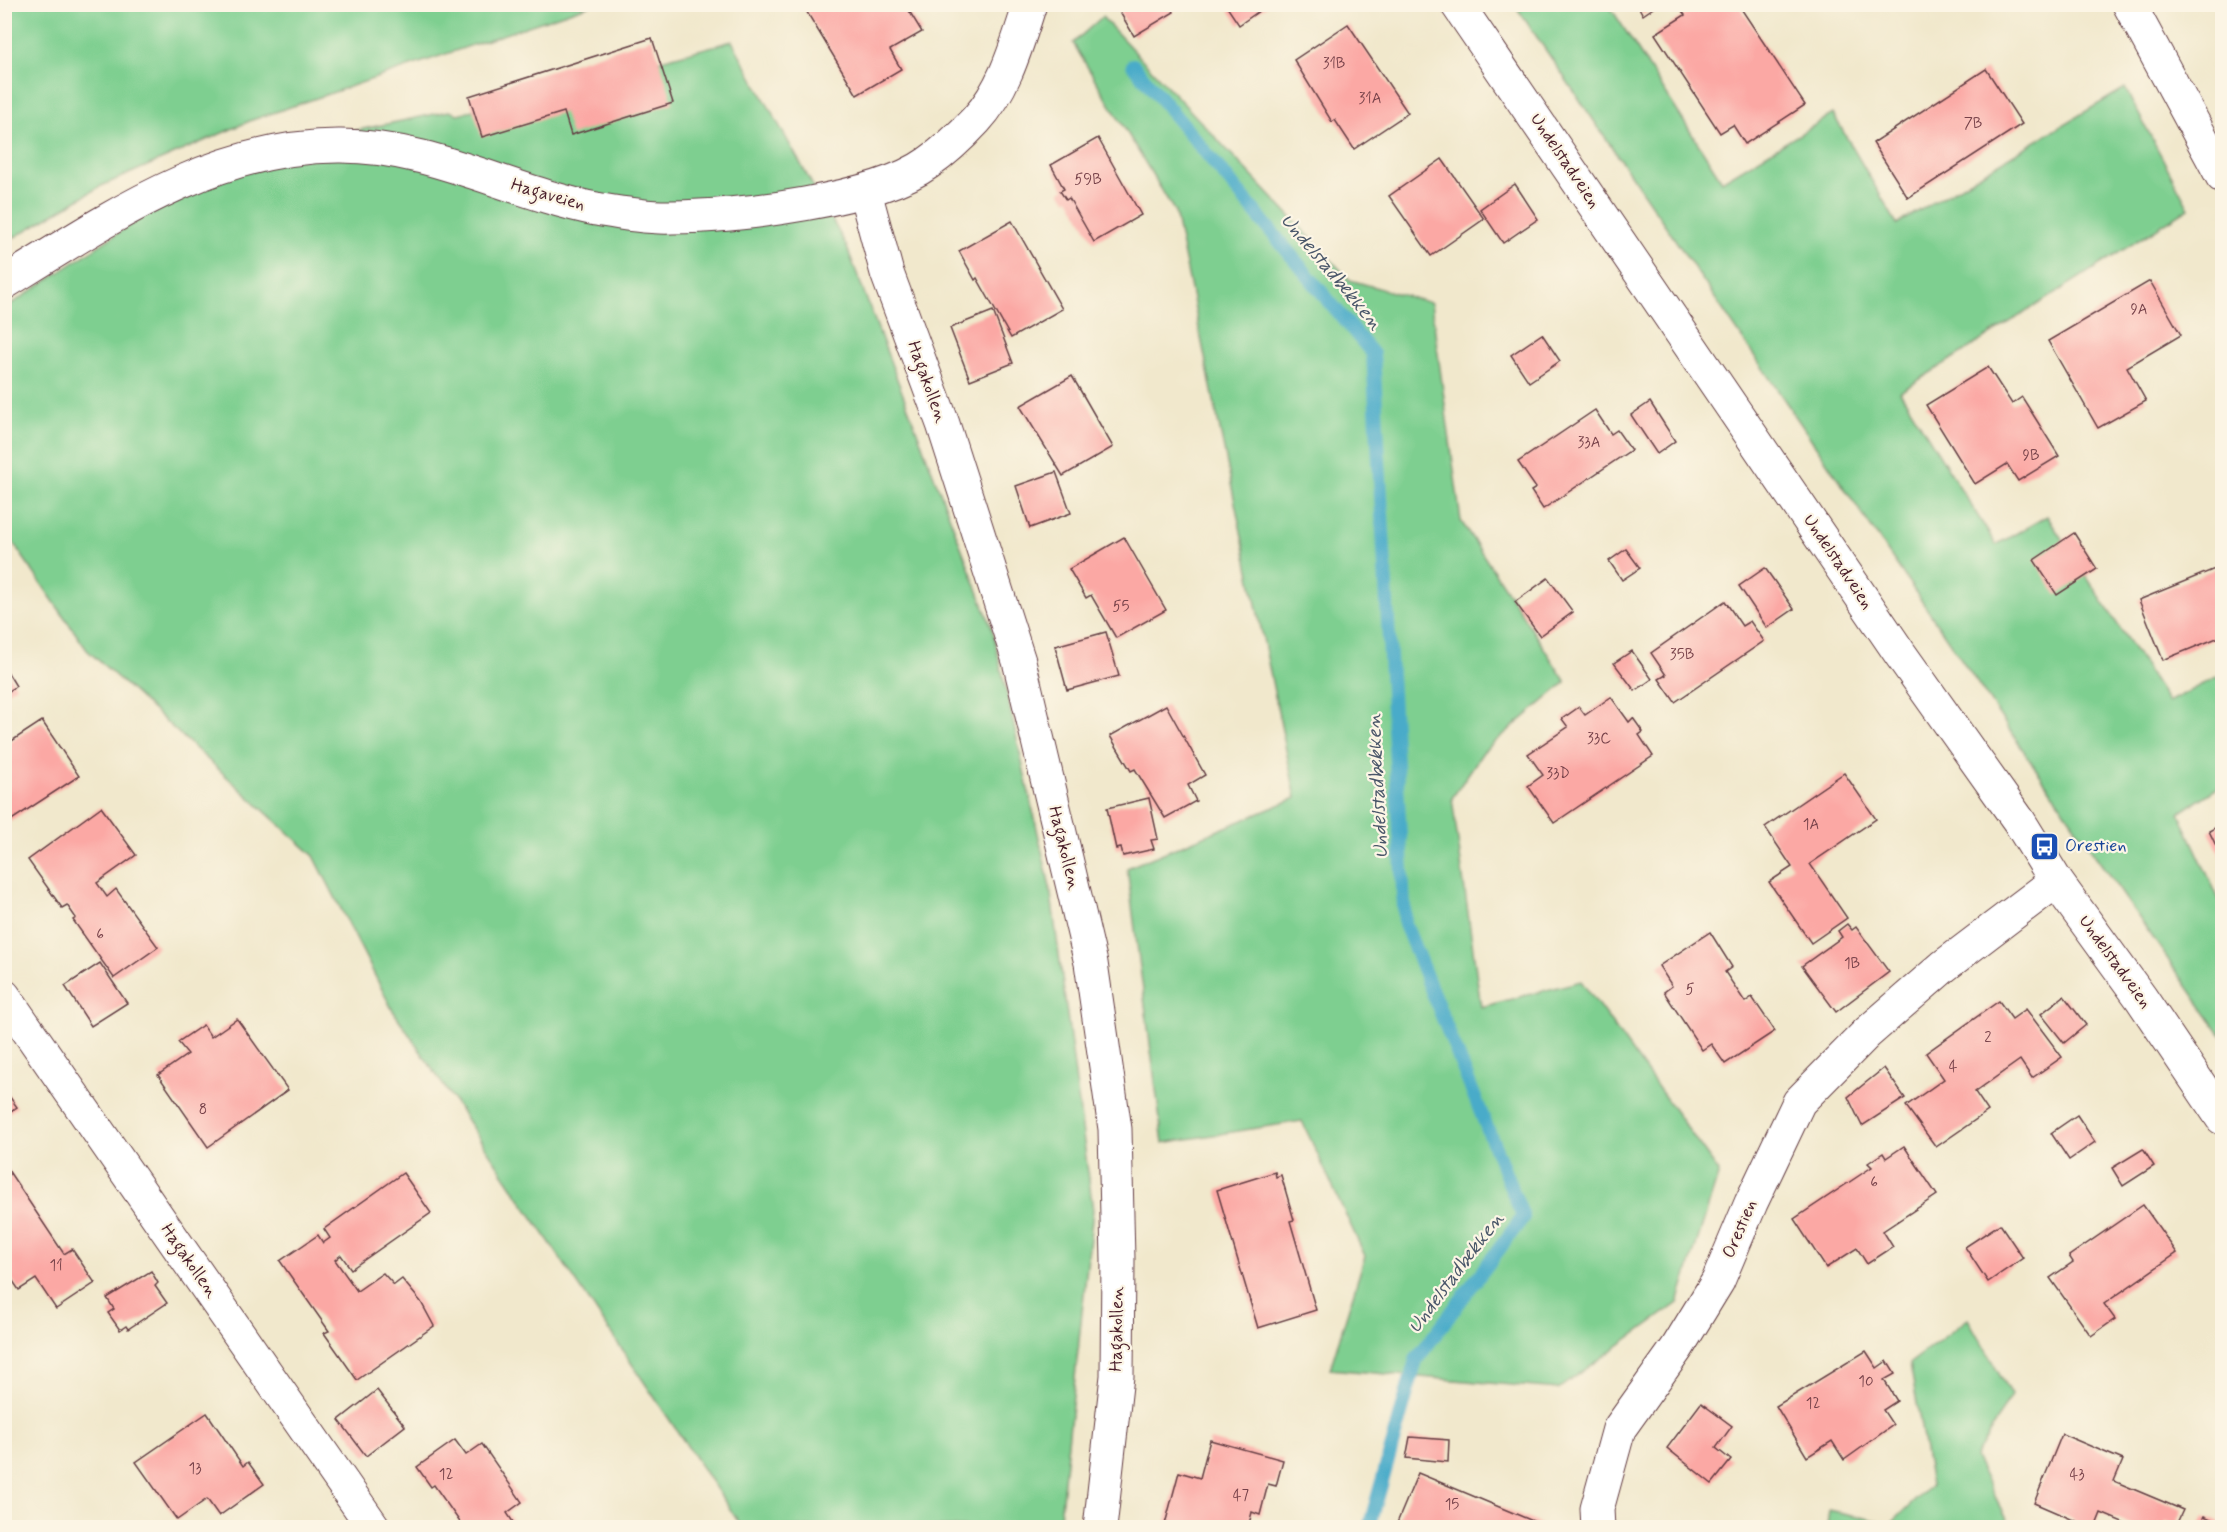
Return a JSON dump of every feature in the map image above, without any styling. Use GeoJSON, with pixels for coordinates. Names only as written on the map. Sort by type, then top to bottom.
{"type":"FeatureCollection","features":[{"type":"Feature","properties":{"kind":"street","name":"Hagaveien"},"geometry":{"type":"LineString","coordinates":[[4,283],[107,219],[181,180],[266,152],[342,146],[420,154],[490,179],[596,209],[670,218],[741,212],[864,192],[927,165],[978,119],[1010,68],[1030,4]]}},
{"type":"Feature","properties":{"kind":"street","name":"Undelstadveien"},"geometry":{"type":"LineString","coordinates":[[1457,4],[1901,655],[2019,821],[2056,881],[2223,1118]]}},
{"type":"Feature","properties":{"kind":"street"},"geometry":{"type":"LineString","coordinates":[[2129,4],[2223,176]]}},
{"type":"Feature","properties":{"kind":"street","name":"Hagakollen"},"geometry":{"type":"LineString","coordinates":[[864,192],[887,273],[943,424],[1019,661],[1091,963],[1115,1129],[1118,1260],[1117,1376],[1100,1527]]}},
{"type":"Feature","properties":{"kind":"street","name":"Orestien"},"geometry":{"type":"LineString","coordinates":[[1598,1527],[1597,1509],[1619,1428],[1677,1348],[1718,1281],[1750,1203],[1799,1102],[1867,1033],[1944,966],[2056,881]]}},
{"type":"Feature","properties":{"kind":"street","name":"Hagakollen"},"geometry":{"type":"LineString","coordinates":[[4,996],[374,1527]]}},
{"type":"Feature","properties":{"kind":"green space"},"geometry":{"type":"Polygon","coordinates":[[[4,5],[590,5],[252,120],[99,187],[5,243],[4,5]]]}},
{"type":"Feature","properties":{"kind":"green space"},"geometry":{"type":"Polygon","coordinates":[[[1515,5],[1609,5],[1722,181],[1833,114],[1897,224],[2125,88],[2189,208],[1900,392],[1996,545],[2047,516],[2168,702],[2222,674],[2222,785],[2179,813],[2222,906],[2222,1036],[2092,851],[1515,5]]]}},
{"type":"Feature","properties":{"kind":"green space"},"geometry":{"type":"Polygon","coordinates":[[[1102,17],[1350,280],[1431,303],[1461,521],[1566,682],[1483,752],[1452,798],[1481,1007],[1581,981],[1719,1172],[1678,1303],[1558,1389],[1330,1369],[1365,1256],[1302,1121],[1163,1143],[1127,868],[1296,798],[1175,212],[1073,43],[1102,17]]]}},
{"type":"Feature","properties":{"kind":"green space"},"geometry":{"type":"Polygon","coordinates":[[[732,41],[846,245],[992,628],[1050,887],[1093,1210],[1059,1527],[742,1527],[392,1009],[314,856],[87,650],[5,531],[4,309],[187,187],[277,147],[449,111],[458,114],[732,41]]]}},
{"type":"Feature","properties":{"kind":"green space"},"geometry":{"type":"Polygon","coordinates":[[[1968,1319],[2011,1395],[1975,1458],[2011,1527],[1827,1527],[1829,1510],[1891,1524],[1931,1485],[1910,1363],[1968,1319]]]}},
{"type":"Feature","properties":{"kind":"building"},"geometry":{"type":"Polygon","coordinates":[[[802,4],[905,4],[922,32],[890,50],[901,69],[857,95],[802,4]]]}},
{"type":"Feature","properties":{"kind":"building"},"geometry":{"type":"Polygon","coordinates":[[[1115,4],[1170,4],[1174,12],[1134,36],[1115,4]]]}},
{"type":"Feature","properties":{"kind":"building"},"geometry":{"type":"Polygon","coordinates":[[[1225,4],[1269,4],[1239,25],[1225,4]]]}},
{"type":"Feature","properties":{"kind":"building"},"geometry":{"type":"Polygon","coordinates":[[[1637,4],[1659,4],[1643,15],[1637,4]]]}},
{"type":"Feature","properties":{"kind":"building"},"geometry":{"type":"Polygon","coordinates":[[[1693,4],[1738,4],[1805,105],[1745,144],[1733,125],[1720,133],[1655,34],[1685,15],[1682,11],[1693,4]]]}},
{"type":"Feature","properties":{"kind":"building"},"geometry":{"type":"Polygon","coordinates":[[[1348,24],[1408,113],[1354,149],[1335,120],[1332,122],[1294,60],[1348,24]]]}},
{"type":"Feature","properties":{"kind":"building"},"geometry":{"type":"Polygon","coordinates":[[[652,38],[673,103],[571,135],[564,112],[482,137],[469,96],[652,38]]]}},
{"type":"Feature","properties":{"kind":"building"},"geometry":{"type":"Polygon","coordinates":[[[1986,69],[2022,124],[1908,198],[1873,143],[1986,69]]]}},
{"type":"Feature","properties":{"kind":"building"},"geometry":{"type":"Polygon","coordinates":[[[1098,138],[1141,215],[1094,242],[1069,198],[1066,200],[1060,191],[1064,189],[1051,165],[1098,138]]]}},
{"type":"Feature","properties":{"kind":"building"},"geometry":{"type":"Polygon","coordinates":[[[1442,159],[1484,219],[1431,256],[1389,196],[1442,159]]]}},
{"type":"Feature","properties":{"kind":"building"},"geometry":{"type":"Polygon","coordinates":[[[1515,184],[1538,219],[1503,243],[1480,209],[1515,184]]]}},
{"type":"Feature","properties":{"kind":"building"},"geometry":{"type":"Polygon","coordinates":[[[1012,221],[1062,309],[1011,338],[959,251],[1012,221]]]}},
{"type":"Feature","properties":{"kind":"building"},"geometry":{"type":"Polygon","coordinates":[[[2150,281],[2181,335],[2127,367],[2146,401],[2098,428],[2048,341],[2150,281]]]}},
{"type":"Feature","properties":{"kind":"building"},"geometry":{"type":"Polygon","coordinates":[[[993,311],[1013,363],[970,380],[950,328],[993,311]]]}},
{"type":"Feature","properties":{"kind":"building"},"geometry":{"type":"Polygon","coordinates":[[[1542,334],[1560,361],[1529,382],[1511,355],[1542,334]]]}},
{"type":"Feature","properties":{"kind":"building"},"geometry":{"type":"Polygon","coordinates":[[[1988,367],[2012,404],[2022,397],[2059,456],[2018,481],[2007,464],[1975,484],[1926,405],[1988,367]]]}},
{"type":"Feature","properties":{"kind":"building"},"geometry":{"type":"Polygon","coordinates":[[[1072,376],[1113,447],[1063,476],[1020,406],[1072,376]]]}},
{"type":"Feature","properties":{"kind":"building"},"geometry":{"type":"Polygon","coordinates":[[[1650,402],[1675,441],[1657,454],[1631,415],[1650,402]]]}},
{"type":"Feature","properties":{"kind":"building"},"geometry":{"type":"Polygon","coordinates":[[[1595,410],[1611,434],[1617,430],[1631,450],[1543,509],[1531,491],[1536,488],[1518,462],[1595,410]]]}},
{"type":"Feature","properties":{"kind":"building"},"geometry":{"type":"Polygon","coordinates":[[[1056,472],[1071,513],[1030,528],[1016,486],[1056,472]]]}},
{"type":"Feature","properties":{"kind":"building"},"geometry":{"type":"Polygon","coordinates":[[[2074,533],[2097,569],[2057,595],[2034,560],[2074,533]]]}},
{"type":"Feature","properties":{"kind":"building"},"geometry":{"type":"Polygon","coordinates":[[[1124,537],[1166,610],[1116,638],[1091,595],[1086,598],[1069,569],[1124,537]]]}},
{"type":"Feature","properties":{"kind":"building"},"geometry":{"type":"Polygon","coordinates":[[[1626,549],[1640,568],[1622,580],[1609,561],[1626,549]]]}},
{"type":"Feature","properties":{"kind":"building"},"geometry":{"type":"Polygon","coordinates":[[[2222,566],[2222,636],[2163,660],[2139,600],[2222,566]]]}},
{"type":"Feature","properties":{"kind":"building"},"geometry":{"type":"Polygon","coordinates":[[[1765,568],[1794,609],[1767,628],[1739,586],[1765,568]]]}},
{"type":"Feature","properties":{"kind":"building"},"geometry":{"type":"Polygon","coordinates":[[[1548,578],[1573,612],[1540,636],[1515,602],[1548,578]]]}},
{"type":"Feature","properties":{"kind":"building"},"geometry":{"type":"Polygon","coordinates":[[[1725,601],[1742,626],[1750,621],[1764,641],[1675,702],[1659,679],[1666,675],[1651,653],[1725,601]]]}},
{"type":"Feature","properties":{"kind":"building"},"geometry":{"type":"Polygon","coordinates":[[[1106,632],[1119,676],[1067,690],[1055,646],[1106,632]]]}},
{"type":"Feature","properties":{"kind":"building"},"geometry":{"type":"Polygon","coordinates":[[[1632,651],[1652,679],[1635,691],[1614,663],[1632,651]]]}},
{"type":"Feature","properties":{"kind":"building"},"geometry":{"type":"Polygon","coordinates":[[[5,668],[16,686],[5,694],[5,668]]]}},
{"type":"Feature","properties":{"kind":"building"},"geometry":{"type":"Polygon","coordinates":[[[1611,697],[1629,722],[1633,718],[1643,732],[1639,735],[1653,756],[1554,823],[1528,786],[1543,775],[1528,754],[1568,727],[1562,719],[1579,707],[1585,715],[1611,697]]]}},
{"type":"Feature","properties":{"kind":"building"},"geometry":{"type":"Polygon","coordinates":[[[1166,705],[1205,775],[1188,785],[1196,801],[1165,818],[1135,769],[1131,771],[1110,736],[1166,705]]]}},
{"type":"Feature","properties":{"kind":"building"},"geometry":{"type":"Polygon","coordinates":[[[42,721],[79,776],[10,821],[4,812],[4,746],[42,721]]]}},
{"type":"Feature","properties":{"kind":"building"},"geometry":{"type":"Polygon","coordinates":[[[1844,773],[1876,819],[1810,864],[1847,918],[1811,943],[1769,882],[1792,867],[1765,827],[1844,773]]]}},
{"type":"Feature","properties":{"kind":"building"},"geometry":{"type":"Polygon","coordinates":[[[1149,798],[1158,839],[1151,840],[1154,849],[1123,856],[1121,848],[1116,849],[1107,808],[1149,798]]]}},
{"type":"Feature","properties":{"kind":"building"},"geometry":{"type":"Polygon","coordinates":[[[101,807],[136,855],[97,883],[107,897],[116,889],[158,947],[114,978],[73,920],[76,918],[67,905],[62,908],[28,860],[101,807]]]}},
{"type":"Feature","properties":{"kind":"building"},"geometry":{"type":"Polygon","coordinates":[[[2222,824],[2222,858],[2209,831],[2222,824]]]}},
{"type":"Feature","properties":{"kind":"building"},"geometry":{"type":"Polygon","coordinates":[[[1847,924],[1852,930],[1856,927],[1889,972],[1836,1012],[1802,966],[1842,937],[1838,931],[1847,924]]]}},
{"type":"Feature","properties":{"kind":"building"},"geometry":{"type":"Polygon","coordinates":[[[1710,932],[1732,967],[1725,972],[1745,1002],[1752,997],[1775,1031],[1725,1064],[1711,1044],[1702,1050],[1664,992],[1672,986],[1659,966],[1710,932]]]}},
{"type":"Feature","properties":{"kind":"building"},"geometry":{"type":"Polygon","coordinates":[[[100,963],[127,1003],[91,1026],[65,986],[100,963]]]}},
{"type":"Feature","properties":{"kind":"building"},"geometry":{"type":"Polygon","coordinates":[[[2064,996],[2086,1025],[2064,1043],[2041,1014],[2064,996]]]}},
{"type":"Feature","properties":{"kind":"building"},"geometry":{"type":"Polygon","coordinates":[[[1999,1001],[2012,1019],[2026,1009],[2062,1057],[2032,1078],[2020,1060],[1975,1092],[1988,1111],[1936,1147],[1906,1106],[1944,1079],[1926,1053],[1999,1001]]]}},
{"type":"Feature","properties":{"kind":"building"},"geometry":{"type":"Polygon","coordinates":[[[237,1019],[288,1090],[208,1147],[158,1075],[188,1054],[178,1042],[203,1025],[211,1037],[237,1019]]]}},
{"type":"Feature","properties":{"kind":"building"},"geometry":{"type":"Polygon","coordinates":[[[1884,1068],[1905,1098],[1862,1126],[1848,1097],[1884,1068]]]}},
{"type":"Feature","properties":{"kind":"building"},"geometry":{"type":"Polygon","coordinates":[[[4,1089],[17,1107],[4,1116],[4,1089]]]}},
{"type":"Feature","properties":{"kind":"building"},"geometry":{"type":"Polygon","coordinates":[[[2077,1115],[2095,1142],[2069,1160],[2051,1133],[2077,1115]]]}},
{"type":"Feature","properties":{"kind":"building"},"geometry":{"type":"Polygon","coordinates":[[[1904,1146],[1937,1195],[1883,1231],[1893,1247],[1867,1264],[1857,1248],[1826,1268],[1794,1219],[1872,1167],[1868,1163],[1883,1153],[1886,1158],[1904,1146]]]}},
{"type":"Feature","properties":{"kind":"building"},"geometry":{"type":"Polygon","coordinates":[[[2143,1149],[2154,1166],[2123,1186],[2112,1168],[2143,1149]]]}},
{"type":"Feature","properties":{"kind":"building"},"geometry":{"type":"Polygon","coordinates":[[[4,1164],[64,1254],[72,1249],[95,1283],[56,1309],[36,1279],[19,1290],[4,1268],[4,1164]]]}},
{"type":"Feature","properties":{"kind":"building"},"geometry":{"type":"Polygon","coordinates":[[[1275,1172],[1276,1177],[1281,1175],[1294,1220],[1290,1221],[1316,1310],[1258,1328],[1217,1190],[1275,1172]]]}},
{"type":"Feature","properties":{"kind":"building"},"geometry":{"type":"Polygon","coordinates":[[[403,1173],[431,1213],[351,1269],[341,1255],[335,1260],[357,1291],[383,1273],[394,1285],[402,1279],[421,1302],[434,1326],[357,1380],[324,1333],[329,1331],[280,1261],[318,1235],[323,1243],[330,1238],[324,1229],[403,1173]]]}},
{"type":"Feature","properties":{"kind":"building"},"geometry":{"type":"Polygon","coordinates":[[[2143,1205],[2177,1253],[2104,1304],[2115,1319],[2091,1336],[2050,1278],[2073,1262],[2069,1256],[2143,1205]]]}},
{"type":"Feature","properties":{"kind":"building"},"geometry":{"type":"Polygon","coordinates":[[[2000,1224],[2023,1258],[1988,1282],[1965,1247],[2000,1224]]]}},
{"type":"Feature","properties":{"kind":"building"},"geometry":{"type":"Polygon","coordinates":[[[151,1271],[158,1283],[155,1286],[167,1303],[128,1329],[126,1326],[120,1330],[108,1313],[114,1309],[107,1298],[151,1271]]]}},
{"type":"Feature","properties":{"kind":"building"},"geometry":{"type":"Polygon","coordinates":[[[1866,1351],[1877,1368],[1887,1361],[1895,1374],[1884,1380],[1897,1401],[1883,1410],[1893,1425],[1844,1460],[1832,1441],[1807,1457],[1776,1406],[1866,1351]]]}},
{"type":"Feature","properties":{"kind":"building"},"geometry":{"type":"Polygon","coordinates":[[[377,1390],[405,1426],[366,1456],[339,1420],[377,1390]]]}},
{"type":"Feature","properties":{"kind":"building"},"geometry":{"type":"Polygon","coordinates":[[[1701,1403],[1732,1426],[1716,1448],[1731,1460],[1712,1484],[1667,1448],[1701,1403]]]}},
{"type":"Feature","properties":{"kind":"building"},"geometry":{"type":"Polygon","coordinates":[[[207,1413],[243,1466],[248,1462],[264,1484],[219,1516],[207,1499],[177,1520],[136,1462],[207,1413]]]}},
{"type":"Feature","properties":{"kind":"building"},"geometry":{"type":"Polygon","coordinates":[[[2062,1434],[2123,1460],[2114,1481],[2183,1510],[2176,1525],[2166,1521],[2164,1528],[2137,1528],[2101,1513],[2095,1528],[2092,1528],[2034,1503],[2062,1434]]]}},
{"type":"Feature","properties":{"kind":"building"},"geometry":{"type":"Polygon","coordinates":[[[1410,1437],[1449,1440],[1448,1462],[1406,1458],[1410,1437]]]}},
{"type":"Feature","properties":{"kind":"building"},"geometry":{"type":"Polygon","coordinates":[[[455,1440],[466,1455],[482,1444],[522,1502],[507,1513],[515,1525],[510,1528],[464,1528],[434,1485],[431,1487],[417,1467],[455,1440]]]}},
{"type":"Feature","properties":{"kind":"building"},"geometry":{"type":"Polygon","coordinates":[[[1210,1440],[1283,1460],[1276,1486],[1268,1484],[1260,1515],[1252,1512],[1248,1528],[1164,1528],[1179,1472],[1200,1478],[1210,1440]]]}},
{"type":"Feature","properties":{"kind":"building"},"geometry":{"type":"Polygon","coordinates":[[[1418,1473],[1540,1524],[1540,1528],[1429,1528],[1424,1525],[1422,1528],[1408,1528],[1397,1523],[1418,1473]]]}},
{"type":"Feature","properties":{"kind":"building"},"geometry":{"type":"Polygon","coordinates":[[[2204,1516],[2222,1524],[2222,1528],[2198,1528],[2204,1516]]]}},
{"type":"Feature","properties":{"kind":"building"},"geometry":{"type":"Polygon","coordinates":[[[1687,1522],[1714,1526],[1714,1528],[1686,1528],[1687,1522]]]}},
{"type":"Feature","properties":{"kind":"waterway","name":"Undelstadbekken"},"geometry":{"type":"LineString","coordinates":[[1133,65],[1373,354],[1405,924],[1523,1217],[1416,1360],[1369,1528]]}},
{"type":"Feature","properties":{"kind":"place","name":"Orestien"},"geometry":{"type":"Point","coordinates":[2044,846]}}]}
